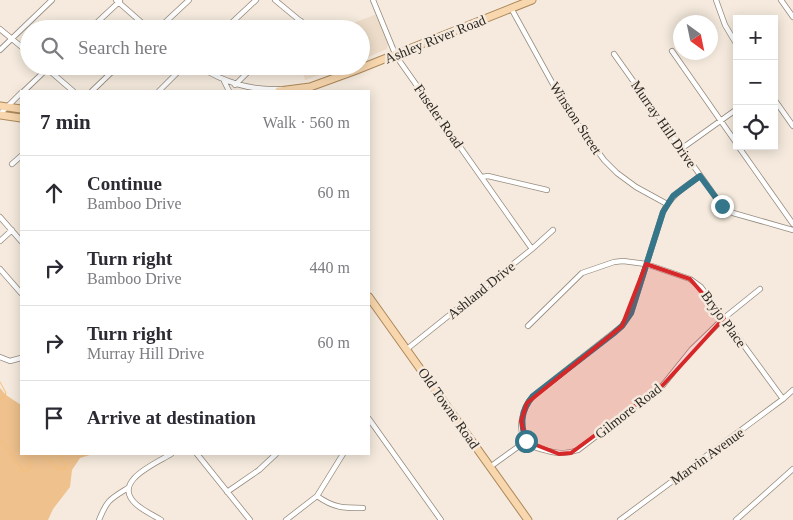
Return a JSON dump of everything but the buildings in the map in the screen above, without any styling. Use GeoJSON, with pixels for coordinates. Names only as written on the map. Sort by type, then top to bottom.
{"type":"FeatureCollection","features":[{"type":"Feature","properties":{"kind":"main road","name":"Ashley River Road"},"geometry":{"type":"LineString","coordinates":[[370,64],[396,56],[532,0]]}},
{"type":"Feature","properties":{"kind":"main road","name":"Ashley River Road"},"geometry":{"type":"LineString","coordinates":[[309,90],[341,75]]}},
{"type":"Feature","properties":{"kind":"main road"},"geometry":{"type":"LineString","coordinates":[[3,107],[20,109]]}},
{"type":"Feature","properties":{"kind":"main road"},"geometry":{"type":"LineString","coordinates":[[0,115],[20,118]]}},
{"type":"Feature","properties":{"kind":"main road","name":"Old Towne Road"},"geometry":{"type":"LineString","coordinates":[[370,298],[528,520]]}},
{"type":"Feature","properties":{"kind":"street"},"geometry":{"type":"LineString","coordinates":[[31,20],[52,0]]}},
{"type":"Feature","properties":{"kind":"street"},"geometry":{"type":"LineString","coordinates":[[167,20],[188,0]]}},
{"type":"Feature","properties":{"kind":"street"},"geometry":{"type":"LineString","coordinates":[[234,20],[256,0]]}},
{"type":"Feature","properties":{"kind":"street"},"geometry":{"type":"LineString","coordinates":[[276,0],[300,20]]}},
{"type":"Feature","properties":{"kind":"street","name":"Fuseler Road"},"geometry":{"type":"LineString","coordinates":[[373,0],[396,56],[532,249]]}},
{"type":"Feature","properties":{"kind":"street"},"geometry":{"type":"LineString","coordinates":[[716,0],[725,25],[733,38]]}},
{"type":"Feature","properties":{"kind":"street"},"geometry":{"type":"LineString","coordinates":[[781,0],[793,17]]}},
{"type":"Feature","properties":{"kind":"street"},"geometry":{"type":"LineString","coordinates":[[99,20],[118,1],[139,20]]}},
{"type":"Feature","properties":{"kind":"street","name":"Winston Street"},"geometry":{"type":"LineString","coordinates":[[510,8],[565,106],[604,160],[617,173],[636,187],[667,204]]}},
{"type":"Feature","properties":{"kind":"street"},"geometry":{"type":"LineString","coordinates":[[0,30],[20,46]]}},
{"type":"Feature","properties":{"kind":"street"},"geometry":{"type":"LineString","coordinates":[[0,50],[20,30]]}},
{"type":"Feature","properties":{"kind":"street"},"geometry":{"type":"LineString","coordinates":[[672,51],[733,138]]}},
{"type":"Feature","properties":{"kind":"street","name":"Murray Hill Drive"},"geometry":{"type":"LineString","coordinates":[[614,54],[722,206],[734,212],[793,230]]}},
{"type":"Feature","properties":{"kind":"street"},"geometry":{"type":"LineString","coordinates":[[24,90],[39,75]]}},
{"type":"Feature","properties":{"kind":"street"},"geometry":{"type":"LineString","coordinates":[[56,75],[72,90]]}},
{"type":"Feature","properties":{"kind":"street"},"geometry":{"type":"LineString","coordinates":[[93,90],[109,75]]}},
{"type":"Feature","properties":{"kind":"street"},"geometry":{"type":"LineString","coordinates":[[160,90],[175,75]]}},
{"type":"Feature","properties":{"kind":"street"},"geometry":{"type":"LineString","coordinates":[[214,75],[235,85],[272,90],[309,90]]}},
{"type":"Feature","properties":{"kind":"street"},"geometry":{"type":"LineString","coordinates":[[235,85],[245,75]]}},
{"type":"Feature","properties":{"kind":"street"},"geometry":{"type":"LineString","coordinates":[[223,80],[228,90]]}},
{"type":"Feature","properties":{"kind":"street"},"geometry":{"type":"LineString","coordinates":[[235,85],[238,90]]}},
{"type":"Feature","properties":{"kind":"street"},"geometry":{"type":"LineString","coordinates":[[0,115],[3,107],[20,94]]}},
{"type":"Feature","properties":{"kind":"street"},"geometry":{"type":"LineString","coordinates":[[778,105],[793,126]]}},
{"type":"Feature","properties":{"kind":"street"},"geometry":{"type":"LineString","coordinates":[[681,149],[733,112]]}},
{"type":"Feature","properties":{"kind":"street"},"geometry":{"type":"LineString","coordinates":[[741,150],[793,224]]}},
{"type":"Feature","properties":{"kind":"street"},"geometry":{"type":"LineString","coordinates":[[12,164],[20,157]]}},
{"type":"Feature","properties":{"kind":"street"},"geometry":{"type":"LineString","coordinates":[[482,177],[488,176],[546,190]]}},
{"type":"Feature","properties":{"kind":"street"},"geometry":{"type":"LineString","coordinates":[[490,467],[526,441],[521,421],[527,403],[533,396],[622,326],[631,313],[667,204],[679,191],[700,176]]}},
{"type":"Feature","properties":{"kind":"street"},"geometry":{"type":"LineString","coordinates":[[0,217],[20,240]]}},
{"type":"Feature","properties":{"kind":"street"},"geometry":{"type":"LineString","coordinates":[[0,241],[12,230]]}},
{"type":"Feature","properties":{"kind":"street","name":"Ashland Drive"},"geometry":{"type":"LineString","coordinates":[[407,349],[553,230]]}},
{"type":"Feature","properties":{"kind":"street","name":"Bryjo Place"},"geometry":{"type":"LineString","coordinates":[[528,326],[582,273],[614,262],[623,261],[646,264],[679,274],[696,282],[783,399]]}},
{"type":"Feature","properties":{"kind":"street"},"geometry":{"type":"LineString","coordinates":[[0,269],[20,292]]}},
{"type":"Feature","properties":{"kind":"street","name":"Gilmore Road"},"geometry":{"type":"LineString","coordinates":[[526,441],[531,446],[559,454],[578,450],[662,385],[692,349],[724,318],[760,289]]}},
{"type":"Feature","properties":{"kind":"street"},"geometry":{"type":"LineString","coordinates":[[1,358],[10,361],[20,358]]}},
{"type":"Feature","properties":{"kind":"street","name":"Marvin Avenue"},"geometry":{"type":"LineString","coordinates":[[620,520],[793,390]]}},
{"type":"Feature","properties":{"kind":"street"},"geometry":{"type":"LineString","coordinates":[[370,420],[441,520]]}},
{"type":"Feature","properties":{"kind":"street"},"geometry":{"type":"LineString","coordinates":[[99,520],[105,504],[128,488],[134,477],[169,455]]}},
{"type":"Feature","properties":{"kind":"street"},"geometry":{"type":"LineString","coordinates":[[198,455],[250,520]]}},
{"type":"Feature","properties":{"kind":"street"},"geometry":{"type":"LineString","coordinates":[[227,492],[259,470],[275,455]]}},
{"type":"Feature","properties":{"kind":"street"},"geometry":{"type":"LineString","coordinates":[[286,520],[317,496],[342,455]]}},
{"type":"Feature","properties":{"kind":"street"},"geometry":{"type":"LineString","coordinates":[[736,520],[793,468]]}},
{"type":"Feature","properties":{"kind":"street"},"geometry":{"type":"LineString","coordinates":[[128,488],[128,493],[137,505],[161,520]]}},
{"type":"Feature","properties":{"kind":"street"},"geometry":{"type":"LineString","coordinates":[[317,496],[338,508],[364,508]]}},
{"type":"Feature","properties":{"kind":"highlighted area"},"geometry":{"type":"Polygon","coordinates":[[[646,264],[690,279],[724,318],[663,385],[571,453],[559,454],[526,441],[521,421],[527,403],[622,326],[646,264]]]}},
{"type":"Feature","properties":{"kind":"shaded area"},"geometry":{"type":"Polygon","coordinates":[[[377,14],[388,43],[387,49],[370,56],[370,20],[361,20],[377,14]]]}},
{"type":"Feature","properties":{"kind":"shaded area"},"geometry":{"type":"Polygon","coordinates":[[[304,75],[320,75],[305,80],[304,75]]]}},
{"type":"Feature","properties":{"kind":"shaded area"},"geometry":{"type":"Polygon","coordinates":[[[0,388],[6,395],[20,404],[20,455],[90,455],[80,458],[72,470],[70,487],[53,509],[48,520],[0,520],[0,388]]]}},
{"type":"Feature","properties":{"kind":"waterway"},"geometry":{"type":"LineString","coordinates":[[0,382],[6,393],[5,397],[0,399]]}},
{"type":"Feature","properties":{"kind":"waterway"},"geometry":{"type":"LineString","coordinates":[[0,441],[24,472],[29,469],[29,455]]}},
{"type":"Feature","properties":{"kind":"waterway"},"geometry":{"type":"LineString","coordinates":[[45,455],[60,470],[65,469],[65,464],[60,455]]}},
{"type":"Feature","properties":{"kind":"route"},"geometry":{"type":"LineString","coordinates":[[526,441],[521,421],[527,403],[533,396],[613,334],[622,326],[631,313],[663,212],[673,196],[700,176],[722,206]]}}]}
